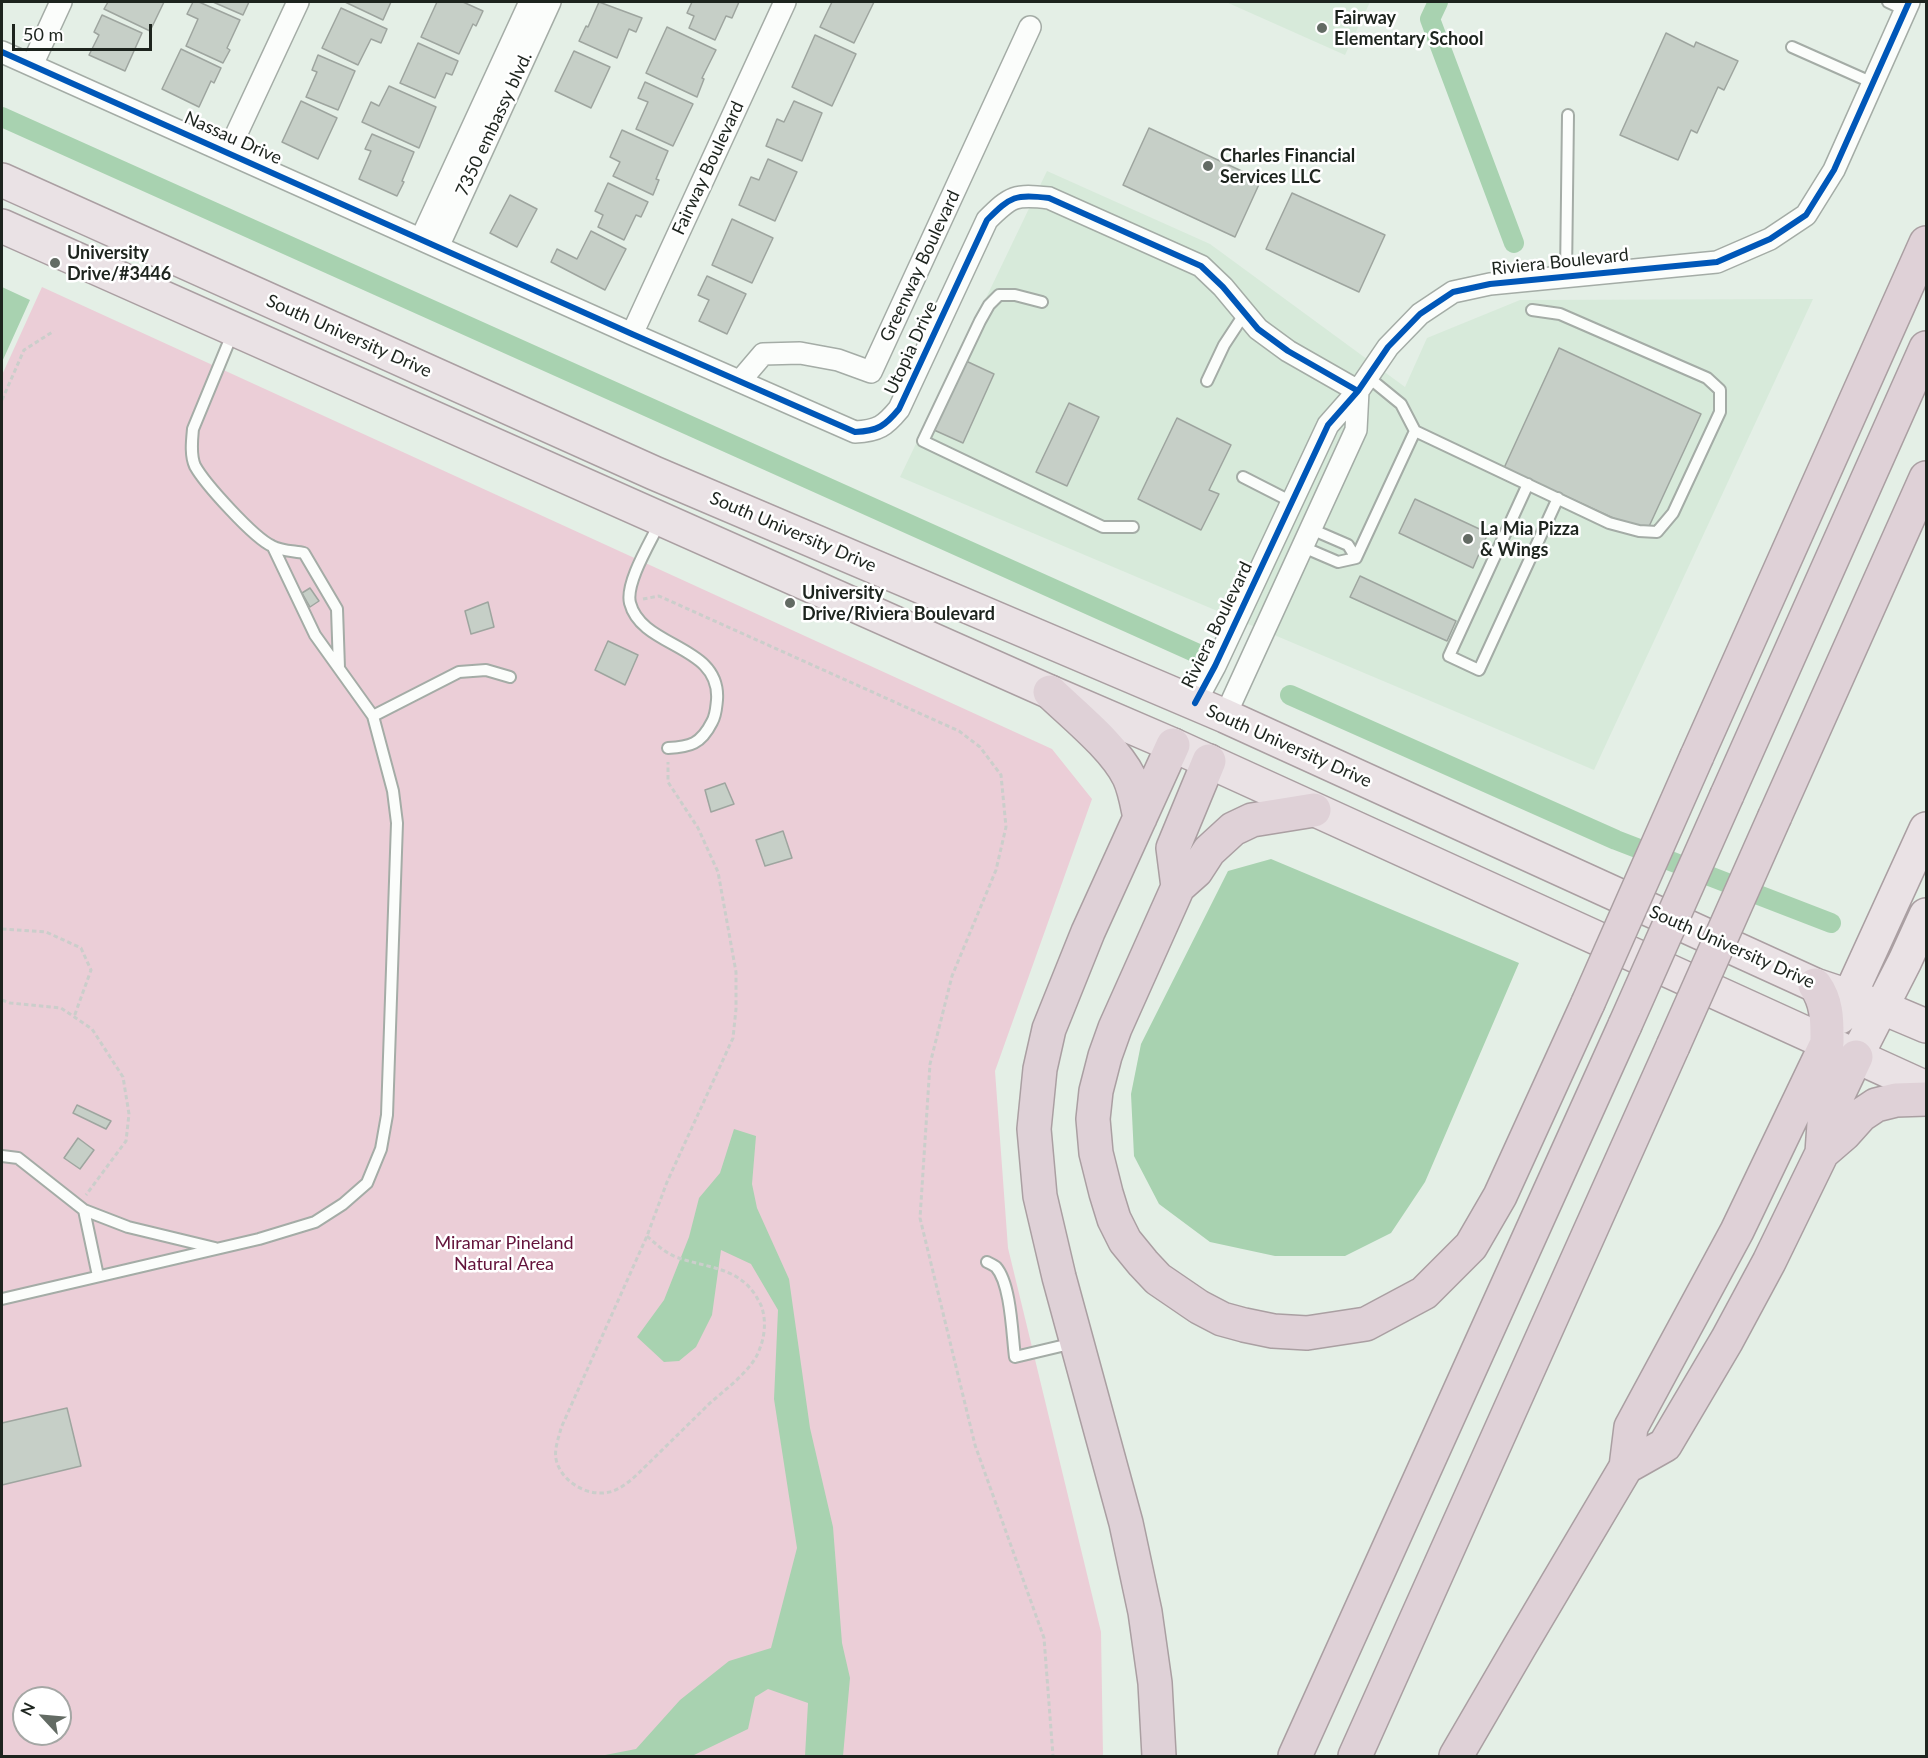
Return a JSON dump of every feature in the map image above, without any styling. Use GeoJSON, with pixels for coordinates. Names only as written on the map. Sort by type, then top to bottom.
{"type":"FeatureCollection","features":[{"type":"Feature","properties":{"kind":"highway"},"geometry":{"type":"LineString","coordinates":[[1314,810],[1252,820],[1233,829],[1209,851],[1196,871],[1178,887],[1115,1028],[1096,1091],[1093,1119],[1096,1153],[1114,1219],[1125,1241],[1158,1279],[1199,1307],[1222,1319],[1273,1331],[1307,1333],[1366,1324],[1424,1293],[1471,1246],[1500,1196],[1926,243]]}},
{"type":"Feature","properties":{"kind":"highway"},"geometry":{"type":"LineString","coordinates":[[1295,1756],[1625,1025],[1926,348]]}},
{"type":"Feature","properties":{"kind":"highway"},"geometry":{"type":"LineString","coordinates":[[1355,1756],[1926,478]]}},
{"type":"Feature","properties":{"kind":"highway"},"geometry":{"type":"LineString","coordinates":[[1050,692],[1122,764],[1131,783],[1140,818]]}},
{"type":"Feature","properties":{"kind":"highway"},"geometry":{"type":"LineString","coordinates":[[1159,1756],[1155,1683],[1145,1612],[1126,1523],[1040,1196],[1034,1129],[1040,1069],[1049,1029],[1088,933],[1173,745]]}},
{"type":"Feature","properties":{"kind":"highway"},"geometry":{"type":"LineString","coordinates":[[1178,887],[1173,848],[1209,761]]}},
{"type":"Feature","properties":{"kind":"highway"},"geometry":{"type":"LineString","coordinates":[[1456,1756],[1626,1467],[1632,1427],[1733,1239],[1827,1043],[1827,1014],[1822,995],[1815,985]]}},
{"type":"Feature","properties":{"kind":"highway"},"geometry":{"type":"LineString","coordinates":[[1822,1153],[1824,1124],[1856,1057]]}},
{"type":"Feature","properties":{"kind":"highway"},"geometry":{"type":"LineString","coordinates":[[1626,1467],[1665,1445],[1738,1320],[1822,1153],[1844,1134],[1860,1114],[1876,1105],[1896,1100],[1926,1099]]}},
{"type":"Feature","properties":{"kind":"main road","name":"South University Drive"},"geometry":{"type":"LineString","coordinates":[[2,180],[654,473],[1225,716],[1815,985],[1881,1007],[1926,1026]]}},
{"type":"Feature","properties":{"kind":"main road"},"geometry":{"type":"LineString","coordinates":[[2,226],[1209,761],[1926,1088]]}},
{"type":"Feature","properties":{"kind":"main road"},"geometry":{"type":"LineString","coordinates":[[1173,745],[1195,703]]}},
{"type":"Feature","properties":{"kind":"main road"},"geometry":{"type":"LineString","coordinates":[[1209,761],[1225,716]]}},
{"type":"Feature","properties":{"kind":"main road"},"geometry":{"type":"LineString","coordinates":[[1827,1043],[1926,829]]}},
{"type":"Feature","properties":{"kind":"main road"},"geometry":{"type":"LineString","coordinates":[[1856,1057],[1926,915]]}},
{"type":"Feature","properties":{"kind":"street"},"geometry":{"type":"LineString","coordinates":[[2,52],[32,65],[61,2]]}},
{"type":"Feature","properties":{"kind":"street"},"geometry":{"type":"LineString","coordinates":[[228,152],[298,2]]}},
{"type":"Feature","properties":{"kind":"street"},"geometry":{"type":"LineString","coordinates":[[430,243],[530,2]]}},
{"type":"Feature","properties":{"kind":"street","name":"7350 embassy blvd."},"geometry":{"type":"LineString","coordinates":[[430,243],[550,2]]}},
{"type":"Feature","properties":{"kind":"street","name":"Fairway Boulevard"},"geometry":{"type":"LineString","coordinates":[[632,334],[785,2]]}},
{"type":"Feature","properties":{"kind":"street","name":"Riviera Boulevard"},"geometry":{"type":"LineString","coordinates":[[1195,703],[1215,666],[1328,425],[1363,384],[1388,347],[1420,314],[1454,292],[1490,284],[1717,262],[1770,239],[1806,215],[1834,170],[1872,83],[1901,4]]}},
{"type":"Feature","properties":{"kind":"street","name":"Greenway Boulevard"},"geometry":{"type":"LineString","coordinates":[[740,381],[763,354],[800,353],[838,360],[871,372],[1030,27]]}},
{"type":"Feature","properties":{"kind":"street","name":"Nassau Drive"},"geometry":{"type":"LineString","coordinates":[[32,65],[430,243]]}},
{"type":"Feature","properties":{"kind":"street","name":"Utopia Drive"},"geometry":{"type":"LineString","coordinates":[[430,243],[855,432],[871,431],[887,424],[899,409],[987,220],[1005,202],[1026,195],[1049,198],[1201,266],[1223,287],[1258,329],[1288,351],[1363,384]]}},
{"type":"Feature","properties":{"kind":"street"},"geometry":{"type":"LineString","coordinates":[[1225,716],[1356,430],[1363,384]]}},
{"type":"Feature","properties":{"kind":"lane"},"geometry":{"type":"LineString","coordinates":[[1792,47],[1872,83]]}},
{"type":"Feature","properties":{"kind":"lane"},"geometry":{"type":"LineString","coordinates":[[1566,276],[1568,115]]}},
{"type":"Feature","properties":{"kind":"lane"},"geometry":{"type":"LineString","coordinates":[[1042,302],[1015,295],[999,295],[989,305],[923,441],[1103,526],[1133,527]]}},
{"type":"Feature","properties":{"kind":"lane"},"geometry":{"type":"LineString","coordinates":[[1363,384],[1401,404],[1415,431],[1609,523],[1639,531],[1658,532],[1673,513],[1720,412],[1720,390],[1707,378],[1560,314],[1532,310]]}},
{"type":"Feature","properties":{"kind":"lane"},"geometry":{"type":"LineString","coordinates":[[1207,381],[1224,345],[1245,313]]}},
{"type":"Feature","properties":{"kind":"lane"},"geometry":{"type":"LineString","coordinates":[[234,329],[194,429],[191,445],[195,464],[214,490],[256,536],[273,547],[304,553],[337,609],[339,668]]}},
{"type":"Feature","properties":{"kind":"lane"},"geometry":{"type":"LineString","coordinates":[[1356,558],[1415,431]]}},
{"type":"Feature","properties":{"kind":"lane"},"geometry":{"type":"LineString","coordinates":[[1242,477],[1292,502]]}},
{"type":"Feature","properties":{"kind":"lane"},"geometry":{"type":"LineString","coordinates":[[1528,484],[1449,656],[1479,670],[1558,498]]}},
{"type":"Feature","properties":{"kind":"lane"},"geometry":{"type":"LineString","coordinates":[[661,519],[632,582],[629,601],[635,616],[644,624],[699,660],[711,671],[718,690],[716,714],[707,733],[697,743],[668,748]]}},
{"type":"Feature","properties":{"kind":"lane"},"geometry":{"type":"LineString","coordinates":[[1307,538],[1338,562],[1356,558]]}},
{"type":"Feature","properties":{"kind":"lane"},"geometry":{"type":"LineString","coordinates":[[1307,538],[1348,545],[1356,558]]}},
{"type":"Feature","properties":{"kind":"lane"},"geometry":{"type":"LineString","coordinates":[[2,1299],[259,1239],[315,1222],[343,1204],[367,1183],[381,1149],[387,1115],[397,823],[393,791],[373,716],[315,635],[273,547]]}},
{"type":"Feature","properties":{"kind":"lane"},"geometry":{"type":"LineString","coordinates":[[373,716],[459,672],[486,670],[510,677]]}},
{"type":"Feature","properties":{"kind":"lane"},"geometry":{"type":"LineString","coordinates":[[2,1156],[18,1158],[81,1207],[128,1227],[218,1248]]}},
{"type":"Feature","properties":{"kind":"lane"},"geometry":{"type":"LineString","coordinates":[[81,1207],[98,1276]]}},
{"type":"Feature","properties":{"kind":"lane"},"geometry":{"type":"LineString","coordinates":[[987,1262],[996,1266],[1005,1287],[1011,1315],[1015,1357],[1077,1342]]}},
{"type":"Feature","properties":{"kind":"path"},"geometry":{"type":"LineString","coordinates":[[2,400],[24,350],[54,331]]}},
{"type":"Feature","properties":{"kind":"path"},"geometry":{"type":"LineString","coordinates":[[629,601],[659,596],[926,715],[959,731],[980,747],[1001,775],[1006,827],[996,870],[952,976],[930,1064],[920,1218],[975,1445],[1044,1638],[1053,1756]]}},
{"type":"Feature","properties":{"kind":"path"},"geometry":{"type":"LineString","coordinates":[[646,1236],[660,1248],[676,1257],[732,1273],[744,1281],[762,1306],[765,1324],[763,1341],[749,1368],[637,1475],[615,1491],[603,1493],[578,1488],[567,1479],[556,1459],[561,1428],[733,1038],[736,972],[718,872],[698,828],[668,782],[668,748]]}},
{"type":"Feature","properties":{"kind":"path"},"geometry":{"type":"LineString","coordinates":[[2,929],[46,932],[81,948],[92,970],[74,1017]]}},
{"type":"Feature","properties":{"kind":"path"},"geometry":{"type":"LineString","coordinates":[[2,999],[10,1003],[61,1008],[92,1029],[123,1077],[129,1114],[126,1141],[81,1207]]}},
{"type":"Feature","properties":{"kind":"shaded area","name":"Fairway Elementary School"},"geometry":{"type":"Polygon","coordinates":[[[1226,2],[1370,2],[1345,55],[1226,2]]]}},
{"type":"Feature","properties":{"kind":"shaded area"},"geometry":{"type":"Polygon","coordinates":[[[1047,171],[1210,244],[1405,387],[1427,338],[1520,300],[1813,299],[1594,770],[900,477],[1047,171]]]}},
{"type":"Feature","properties":{"kind":"shaded area"},"geometry":{"type":"Polygon","coordinates":[[[2,287],[30,300],[2,362],[2,287]]]}},
{"type":"Feature","properties":{"kind":"shaded area"},"geometry":{"type":"Polygon","coordinates":[[[1271,859],[1519,963],[1425,1182],[1391,1233],[1345,1256],[1275,1256],[1210,1242],[1159,1204],[1134,1156],[1131,1094],[1141,1044],[1228,871],[1271,859]]]}},
{"type":"Feature","properties":{"kind":"shaded area"},"geometry":{"type":"Polygon","coordinates":[[[734,1129],[756,1136],[752,1184],[757,1208],[789,1279],[810,1428],[833,1527],[842,1643],[850,1678],[843,1756],[805,1756],[808,1703],[768,1689],[755,1697],[748,1729],[692,1756],[600,1756],[636,1749],[680,1700],[729,1661],[771,1648],[797,1548],[774,1399],[778,1310],[751,1264],[721,1250],[712,1315],[696,1347],[679,1361],[664,1362],[637,1337],[664,1300],[689,1237],[699,1198],[720,1173],[734,1129]]]}},
{"type":"Feature","properties":{"kind":"green space","name":"Miramar Pineland Natural Area"},"geometry":{"type":"Polygon","coordinates":[[[42,287],[1052,749],[1092,799],[995,1071],[1008,1248],[1101,1632],[1103,1756],[2,1756],[2,375],[42,287]]]}},
{"type":"Feature","properties":{"kind":"building"},"geometry":{"type":"Polygon","coordinates":[[[108,2],[164,2],[150,31],[104,9],[108,2]]]}},
{"type":"Feature","properties":{"kind":"building"},"geometry":{"type":"Polygon","coordinates":[[[193,2],[199,2],[240,20],[223,63],[186,46],[198,19],[187,14],[193,2]]]}},
{"type":"Feature","properties":{"kind":"building"},"geometry":{"type":"Polygon","coordinates":[[[213,2],[249,2],[243,15],[213,2]]]}},
{"type":"Feature","properties":{"kind":"building"},"geometry":{"type":"Polygon","coordinates":[[[345,2],[391,2],[383,20],[345,2]]]}},
{"type":"Feature","properties":{"kind":"building"},"geometry":{"type":"Polygon","coordinates":[[[437,2],[463,2],[483,11],[476,26],[473,24],[459,54],[421,37],[437,2]]]}},
{"type":"Feature","properties":{"kind":"building"},"geometry":{"type":"Polygon","coordinates":[[[599,2],[642,18],[636,32],[629,29],[617,58],[579,41],[599,2]]]}},
{"type":"Feature","properties":{"kind":"building"},"geometry":{"type":"Polygon","coordinates":[[[692,2],[739,2],[732,18],[726,16],[715,40],[689,28],[694,16],[687,13],[692,2]]]}},
{"type":"Feature","properties":{"kind":"building"},"geometry":{"type":"Polygon","coordinates":[[[832,2],[874,2],[854,43],[820,27],[832,2]]]}},
{"type":"Feature","properties":{"kind":"building"},"geometry":{"type":"Polygon","coordinates":[[[341,8],[387,29],[381,43],[371,39],[358,65],[322,48],[341,8]]]}},
{"type":"Feature","properties":{"kind":"building"},"geometry":{"type":"Polygon","coordinates":[[[102,15],[142,33],[125,71],[89,55],[99,35],[94,32],[102,15]]]}},
{"type":"Feature","properties":{"kind":"building"},"geometry":{"type":"Polygon","coordinates":[[[667,27],[716,50],[702,78],[704,79],[697,97],[646,73],[667,27]]]}},
{"type":"Feature","properties":{"kind":"building"},"geometry":{"type":"Polygon","coordinates":[[[1666,33],[1694,47],[1696,42],[1738,61],[1724,90],[1718,87],[1697,133],[1691,130],[1678,160],[1620,135],[1666,33]]]}},
{"type":"Feature","properties":{"kind":"building"},"geometry":{"type":"Polygon","coordinates":[[[815,35],[856,54],[832,106],[792,87],[815,35]]]}},
{"type":"Feature","properties":{"kind":"building"},"geometry":{"type":"Polygon","coordinates":[[[418,43],[458,61],[452,75],[446,73],[435,98],[400,83],[418,43]]]}},
{"type":"Feature","properties":{"kind":"building"},"geometry":{"type":"Polygon","coordinates":[[[181,49],[221,68],[214,83],[211,81],[199,107],[162,89],[181,49]]]}},
{"type":"Feature","properties":{"kind":"building"},"geometry":{"type":"Polygon","coordinates":[[[574,51],[610,67],[591,108],[555,91],[574,51]]]}},
{"type":"Feature","properties":{"kind":"building"},"geometry":{"type":"Polygon","coordinates":[[[318,55],[355,71],[338,110],[306,97],[317,72],[312,70],[318,55]]]}},
{"type":"Feature","properties":{"kind":"building"},"geometry":{"type":"Polygon","coordinates":[[[645,82],[693,104],[673,146],[636,129],[648,102],[638,98],[645,82]]]}},
{"type":"Feature","properties":{"kind":"building"},"geometry":{"type":"Polygon","coordinates":[[[389,86],[436,107],[419,148],[362,122],[371,102],[379,106],[389,86]]]}},
{"type":"Feature","properties":{"kind":"building"},"geometry":{"type":"Polygon","coordinates":[[[301,101],[337,118],[318,159],[282,142],[301,101]]]}},
{"type":"Feature","properties":{"kind":"building"},"geometry":{"type":"Polygon","coordinates":[[[794,101],[822,113],[802,161],[766,146],[777,119],[784,122],[794,101]]]}},
{"type":"Feature","properties":{"kind":"building"},"geometry":{"type":"Polygon","coordinates":[[[1149,128],[1261,180],[1235,237],[1123,185],[1149,128]]]}},
{"type":"Feature","properties":{"kind":"building"},"geometry":{"type":"Polygon","coordinates":[[[622,130],[668,151],[656,179],[659,180],[653,195],[613,176],[620,162],[610,157],[622,130]]]}},
{"type":"Feature","properties":{"kind":"building"},"geometry":{"type":"Polygon","coordinates":[[[372,134],[414,152],[397,196],[359,179],[371,151],[365,149],[372,134]]]}},
{"type":"Feature","properties":{"kind":"building"},"geometry":{"type":"Polygon","coordinates":[[[768,159],[797,172],[775,221],[739,205],[751,177],[759,180],[768,159]]]}},
{"type":"Feature","properties":{"kind":"building"},"geometry":{"type":"Polygon","coordinates":[[[608,183],[648,202],[641,217],[636,215],[624,240],[598,227],[603,215],[595,211],[608,183]]]}},
{"type":"Feature","properties":{"kind":"building"},"geometry":{"type":"Polygon","coordinates":[[[1292,193],[1385,235],[1359,292],[1266,249],[1292,193]]]}},
{"type":"Feature","properties":{"kind":"building"},"geometry":{"type":"Polygon","coordinates":[[[510,195],[537,209],[517,247],[490,233],[510,195]]]}},
{"type":"Feature","properties":{"kind":"building"},"geometry":{"type":"Polygon","coordinates":[[[732,219],[773,238],[752,283],[712,265],[732,219]]]}},
{"type":"Feature","properties":{"kind":"building"},"geometry":{"type":"Polygon","coordinates":[[[591,231],[626,249],[605,290],[551,262],[557,249],[577,259],[591,231]]]}},
{"type":"Feature","properties":{"kind":"building"},"geometry":{"type":"Polygon","coordinates":[[[707,276],[746,294],[727,334],[699,321],[709,300],[698,295],[707,276]]]}},
{"type":"Feature","properties":{"kind":"building"},"geometry":{"type":"Polygon","coordinates":[[[1559,348],[1701,414],[1646,533],[1504,468],[1559,348]]]}},
{"type":"Feature","properties":{"kind":"building"},"geometry":{"type":"Polygon","coordinates":[[[966,361],[994,374],[963,443],[934,430],[966,361]]]}},
{"type":"Feature","properties":{"kind":"building"},"geometry":{"type":"Polygon","coordinates":[[[1069,403],[1099,417],[1067,486],[1036,472],[1069,403]]]}},
{"type":"Feature","properties":{"kind":"building"},"geometry":{"type":"Polygon","coordinates":[[[1177,418],[1231,445],[1209,490],[1219,494],[1201,530],[1138,499],[1177,418]]]}},
{"type":"Feature","properties":{"kind":"building"},"geometry":{"type":"Polygon","coordinates":[[[1415,499],[1488,533],[1473,568],[1399,533],[1415,499]]]}},
{"type":"Feature","properties":{"kind":"building"},"geometry":{"type":"Polygon","coordinates":[[[1360,576],[1456,621],[1447,641],[1350,597],[1360,576]]]}},
{"type":"Feature","properties":{"kind":"building"},"geometry":{"type":"Polygon","coordinates":[[[310,588],[319,601],[310,607],[302,593],[310,588]]]}},
{"type":"Feature","properties":{"kind":"building"},"geometry":{"type":"Polygon","coordinates":[[[488,602],[494,627],[471,634],[465,611],[488,602]]]}},
{"type":"Feature","properties":{"kind":"building"},"geometry":{"type":"Polygon","coordinates":[[[608,641],[638,655],[625,685],[595,670],[608,641]]]}},
{"type":"Feature","properties":{"kind":"building"},"geometry":{"type":"Polygon","coordinates":[[[725,783],[734,804],[711,812],[705,790],[725,783]]]}},
{"type":"Feature","properties":{"kind":"building"},"geometry":{"type":"Polygon","coordinates":[[[783,831],[792,858],[765,866],[756,840],[783,831]]]}},
{"type":"Feature","properties":{"kind":"building"},"geometry":{"type":"Polygon","coordinates":[[[77,1105],[111,1121],[106,1129],[73,1113],[77,1105]]]}},
{"type":"Feature","properties":{"kind":"building"},"geometry":{"type":"Polygon","coordinates":[[[78,1138],[94,1150],[80,1169],[64,1158],[78,1138]]]}},
{"type":"Feature","properties":{"kind":"building"},"geometry":{"type":"Polygon","coordinates":[[[67,1408],[81,1466],[2,1485],[2,1423],[67,1408]]]}},
{"type":"Feature","properties":{"kind":"waterway"},"geometry":{"type":"LineString","coordinates":[[1438,2],[1430,19],[1514,243]]}},
{"type":"Feature","properties":{"kind":"waterway"},"geometry":{"type":"LineString","coordinates":[[2,117],[1203,656]]}},
{"type":"Feature","properties":{"kind":"waterway"},"geometry":{"type":"LineString","coordinates":[[1290,695],[1616,840],[1831,923]]}},
{"type":"Feature","properties":{"kind":"cycle path"},"geometry":{"type":"LineString","coordinates":[[1195,703],[1215,666],[1328,425],[1358,391],[1388,347],[1420,314],[1453,292],[1490,284],[1717,262],[1770,239],[1806,215],[1834,170],[1909,2]]}},
{"type":"Feature","properties":{"kind":"cycle path"},"geometry":{"type":"LineString","coordinates":[[2,52],[855,432],[880,426],[899,409],[987,220],[1008,201],[1028,196],[1049,198],[1201,266],[1223,287],[1258,329],[1288,351],[1358,391]]}},
{"type":"Feature","properties":{"kind":"place","name":"Fairway Elementary School"},"geometry":{"type":"Point","coordinates":[1322,28]}},
{"type":"Feature","properties":{"kind":"place","name":"Charles Financial Services LLC"},"geometry":{"type":"Point","coordinates":[1208,166]}},
{"type":"Feature","properties":{"kind":"place","name":"University Drive/#3446"},"geometry":{"type":"Point","coordinates":[55,263]}},
{"type":"Feature","properties":{"kind":"place","name":"La Mia Pizza & Wings"},"geometry":{"type":"Point","coordinates":[1468,539]}},
{"type":"Feature","properties":{"kind":"place","name":"University Drive/Riviera Boulevard"},"geometry":{"type":"Point","coordinates":[790,603]}}]}
